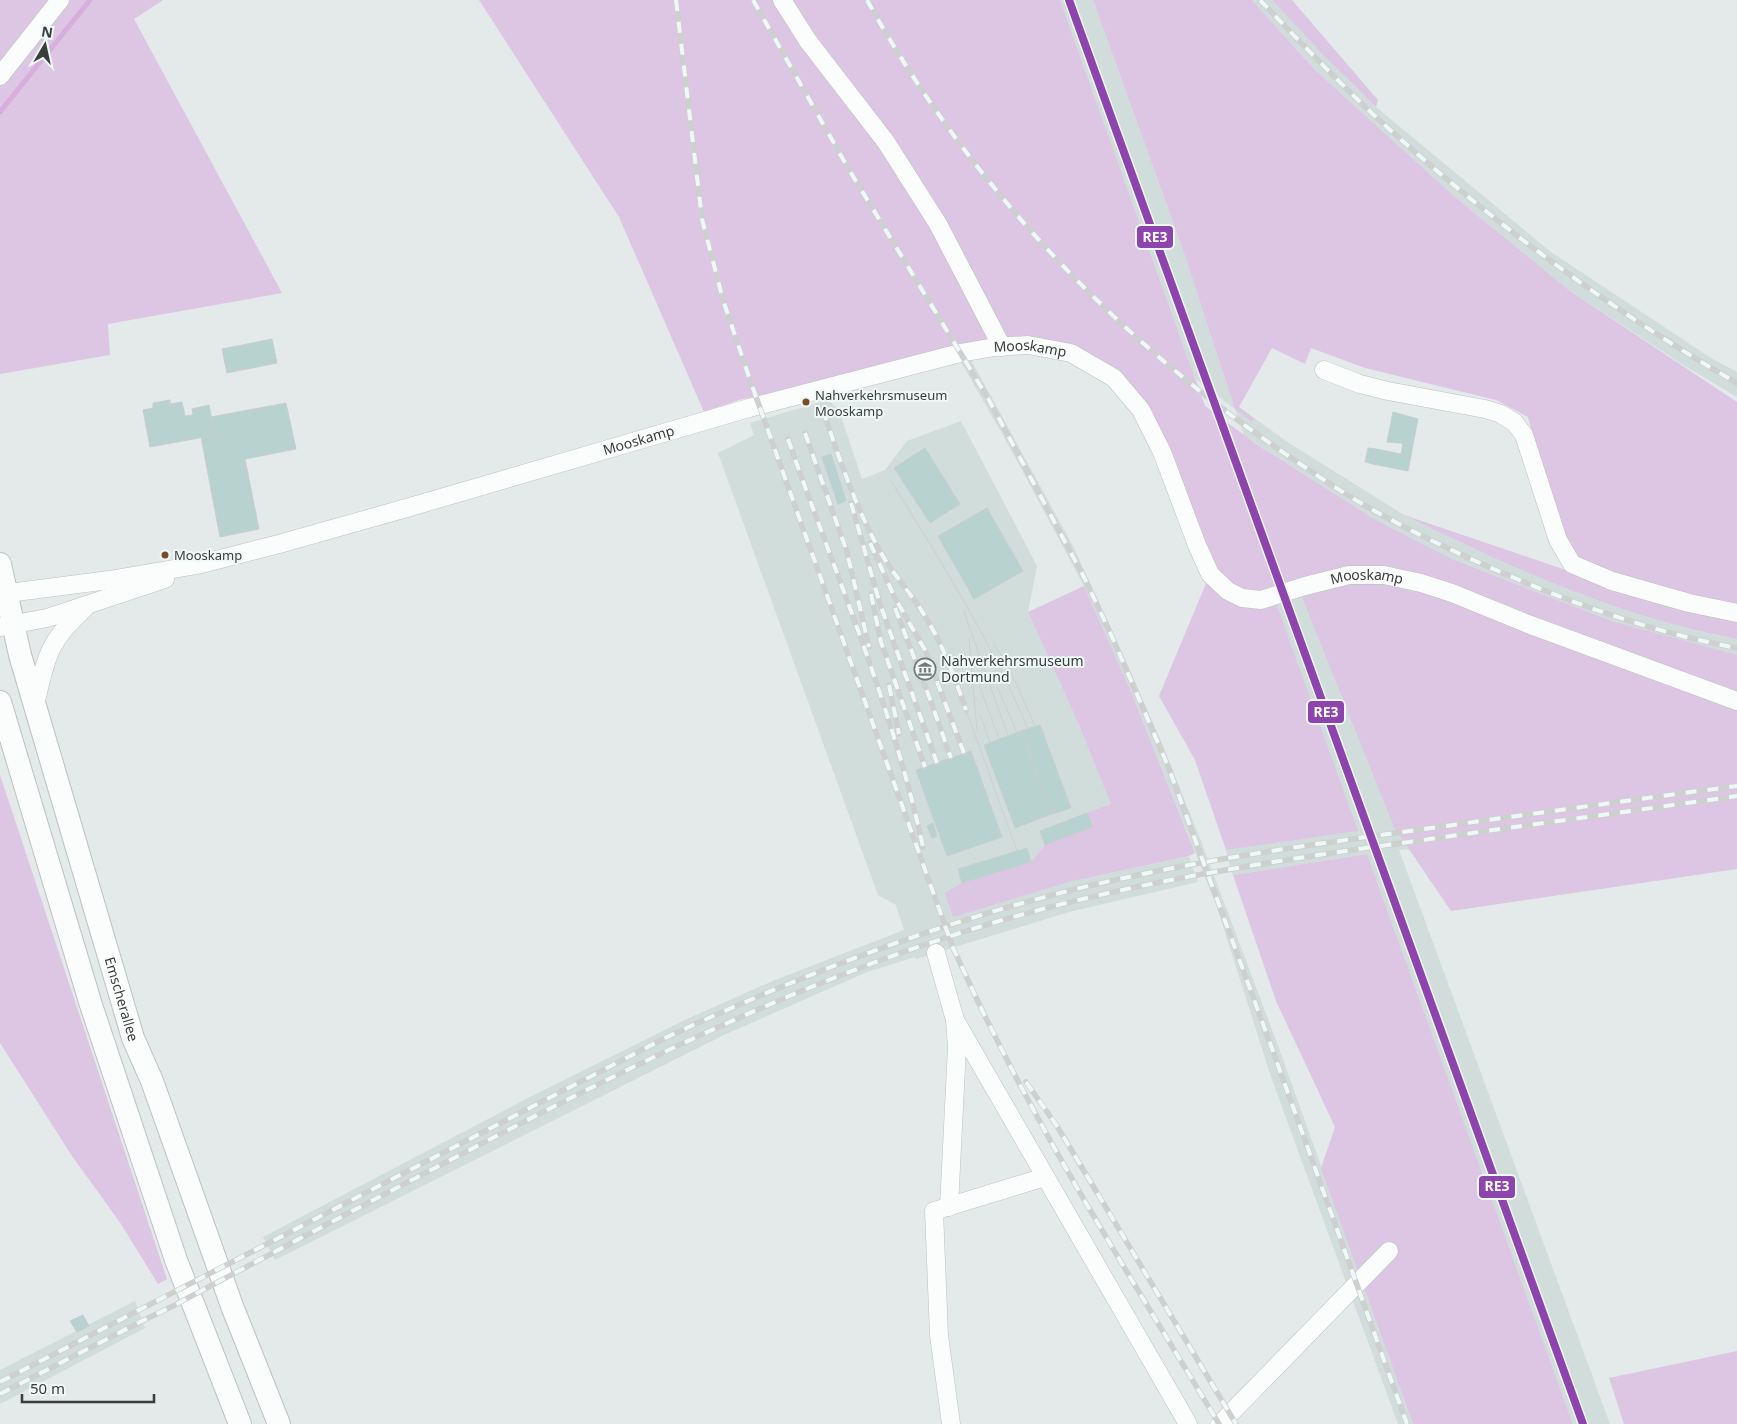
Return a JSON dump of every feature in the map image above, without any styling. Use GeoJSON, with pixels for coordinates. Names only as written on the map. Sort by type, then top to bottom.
{"type":"FeatureCollection","features":[{"type":"Feature","properties":{"kind":"main road","name":"Emscherallee"},"geometry":{"type":"LineString","coordinates":[[0,564],[7,626],[20,655],[133,1038],[152,1081],[229,1297],[279,1424]]}},
{"type":"Feature","properties":{"kind":"main road"},"geometry":{"type":"LineString","coordinates":[[0,702],[44,854],[97,1024],[176,1260],[240,1424]]}},
{"type":"Feature","properties":{"kind":"street"},"geometry":{"type":"LineString","coordinates":[[0,76],[60,0]]}},
{"type":"Feature","properties":{"kind":"street"},"geometry":{"type":"LineString","coordinates":[[782,0],[808,41],[886,142],[928,208],[1002,347]]}},
{"type":"Feature","properties":{"kind":"street","name":"Mooskamp"},"geometry":{"type":"LineString","coordinates":[[4,594],[188,567],[279,544],[417,505],[748,408],[960,353],[1028,345],[1071,353],[1114,378],[1141,410],[1162,452],[1210,574],[1228,591],[1242,598],[1261,600],[1349,575],[1384,575],[1421,583],[1737,700]]}},
{"type":"Feature","properties":{"kind":"street"},"geometry":{"type":"LineString","coordinates":[[1324,370],[1360,384],[1388,392],[1485,409],[1502,414],[1514,422],[1524,436],[1558,540],[1572,564],[1620,583],[1689,603],[1737,613]]}},
{"type":"Feature","properties":{"kind":"street","name":"Mooskamp"},"geometry":{"type":"LineString","coordinates":[[7,626],[47,618],[88,605],[164,580],[188,567]]}},
{"type":"Feature","properties":{"kind":"street"},"geometry":{"type":"LineString","coordinates":[[34,706],[46,659],[55,639],[66,625],[88,605]]}},
{"type":"Feature","properties":{"kind":"street"},"geometry":{"type":"LineString","coordinates":[[936,953],[955,1020],[957,1047],[949,1207]]}},
{"type":"Feature","properties":{"kind":"street"},"geometry":{"type":"LineString","coordinates":[[955,1020],[1188,1424]]}},
{"type":"Feature","properties":{"kind":"street"},"geometry":{"type":"LineString","coordinates":[[951,1424],[939,1335],[934,1212],[1045,1177]]}},
{"type":"Feature","properties":{"kind":"street"},"geometry":{"type":"LineString","coordinates":[[1220,1424],[1389,1250]]}},
{"type":"Feature","properties":{"kind":"shaded area"},"geometry":{"type":"Polygon","coordinates":[[[0,0],[163,0],[134,19],[282,293],[108,324],[110,355],[0,374],[0,0]]]}},
{"type":"Feature","properties":{"kind":"shaded area"},"geometry":{"type":"Polygon","coordinates":[[[479,0],[1060,0],[1205,406],[1256,444],[1376,520],[1452,559],[1612,621],[1737,655],[1737,869],[1451,911],[1394,827],[1302,597],[1274,597],[1358,831],[1226,850],[1195,760],[1159,696],[1210,574],[1141,410],[1078,347],[988,342],[739,400],[704,412],[619,217],[479,0]]]}},
{"type":"Feature","properties":{"kind":"shaded area"},"geometry":{"type":"Polygon","coordinates":[[[1060,0],[1093,0],[1183,250],[1235,409],[1196,379],[1204,402],[1060,0]]]}},
{"type":"Feature","properties":{"kind":"shaded area"},"geometry":{"type":"Polygon","coordinates":[[[1093,0],[1252,0],[1314,69],[1455,197],[1570,291],[1737,402],[1737,608],[1694,598],[1579,562],[1555,517],[1528,417],[1496,400],[1365,368],[1311,348],[1305,364],[1272,348],[1239,407],[1254,418],[1252,422],[1235,409],[1183,250],[1093,0]]]}},
{"type":"Feature","properties":{"kind":"shaded area"},"geometry":{"type":"Polygon","coordinates":[[[1252,0],[1272,0],[1322,54],[1376,107],[1551,252],[1711,358],[1737,372],[1737,397],[1685,366],[1570,291],[1455,197],[1314,69],[1252,0]]]}},
{"type":"Feature","properties":{"kind":"shaded area"},"geometry":{"type":"Polygon","coordinates":[[[1272,0],[1292,0],[1378,100],[1376,107],[1322,54],[1272,0]]]}},
{"type":"Feature","properties":{"kind":"shaded area"},"geometry":{"type":"Polygon","coordinates":[[[971,360],[1072,544],[1163,746],[1280,1051],[1413,1424],[1398,1424],[1271,1077],[1217,907],[1130,689],[1084,586],[1009,446],[961,362],[971,360]]]}},
{"type":"Feature","properties":{"kind":"shaded area","name":"Nahverkehrsmuseum Dortmund"},"geometry":{"type":"Polygon","coordinates":[[[824,401],[830,402],[839,410],[862,479],[885,470],[907,441],[961,421],[1037,566],[1028,612],[1112,804],[1093,827],[1045,845],[1031,862],[953,916],[1069,882],[1189,856],[1198,882],[1069,912],[867,972],[726,1034],[275,1260],[263,1237],[526,1099],[689,1018],[775,980],[904,930],[896,905],[878,895],[718,453],[754,435],[750,423],[824,401]]]}},
{"type":"Feature","properties":{"kind":"shaded area"},"geometry":{"type":"Polygon","coordinates":[[[1205,406],[1244,435],[1235,409],[1252,421],[1254,418],[1289,443],[1404,515],[1470,547],[1616,606],[1706,633],[1737,639],[1737,655],[1722,652],[1612,621],[1452,559],[1376,520],[1245,437],[1417,849],[1399,850],[1610,1424],[1573,1424],[1367,854],[1233,875],[1226,850],[1357,831],[1205,406]]]}},
{"type":"Feature","properties":{"kind":"shaded area"},"geometry":{"type":"Polygon","coordinates":[[[1404,515],[1642,596],[1737,618],[1737,639],[1651,618],[1608,604],[1525,571],[1404,515]]]}},
{"type":"Feature","properties":{"kind":"shaded area"},"geometry":{"type":"Polygon","coordinates":[[[1084,586],[1130,689],[1195,853],[1189,856],[1069,882],[953,917],[945,893],[962,883],[1031,862],[1045,845],[1092,827],[1087,813],[1111,804],[1079,725],[1028,612],[1084,586]]]}},
{"type":"Feature","properties":{"kind":"shaded area"},"geometry":{"type":"Polygon","coordinates":[[[0,775],[167,1279],[158,1284],[121,1224],[72,1156],[0,1043],[0,775]]]}},
{"type":"Feature","properties":{"kind":"shaded area"},"geometry":{"type":"Polygon","coordinates":[[[1367,854],[1573,1424],[1413,1424],[1321,1168],[1335,1127],[1276,1001],[1233,875],[1367,854]]]}},
{"type":"Feature","properties":{"kind":"shaded area"},"geometry":{"type":"Polygon","coordinates":[[[135,1301],[145,1328],[0,1404],[0,1370],[135,1301]]]}},
{"type":"Feature","properties":{"kind":"shaded area"},"geometry":{"type":"Polygon","coordinates":[[[1737,1351],[1737,1424],[1624,1424],[1609,1378],[1737,1351]]]}},
{"type":"Feature","properties":{"kind":"building"},"geometry":{"type":"Polygon","coordinates":[[[272,339],[277,363],[227,373],[222,349],[272,339]]]}},
{"type":"Feature","properties":{"kind":"building"},"geometry":{"type":"Polygon","coordinates":[[[170,400],[170,404],[182,402],[185,416],[193,415],[192,409],[209,405],[215,435],[150,447],[143,410],[153,408],[153,403],[170,400]]]}},
{"type":"Feature","properties":{"kind":"building"},"geometry":{"type":"Polygon","coordinates":[[[286,403],[296,449],[245,459],[259,529],[220,537],[201,437],[215,435],[211,417],[286,403]]]}},
{"type":"Feature","properties":{"kind":"building"},"geometry":{"type":"Polygon","coordinates":[[[1393,412],[1418,419],[1413,444],[1387,442],[1393,412]]]}},
{"type":"Feature","properties":{"kind":"building"},"geometry":{"type":"Polygon","coordinates":[[[1403,443],[1413,444],[1411,456],[1401,454],[1403,443]]]}},
{"type":"Feature","properties":{"kind":"building"},"geometry":{"type":"Polygon","coordinates":[[[925,448],[960,504],[930,523],[894,468],[925,448]]]}},
{"type":"Feature","properties":{"kind":"building"},"geometry":{"type":"Polygon","coordinates":[[[1368,448],[1376,449],[1373,464],[1365,462],[1368,448]]]}},
{"type":"Feature","properties":{"kind":"building"},"geometry":{"type":"Polygon","coordinates":[[[1376,449],[1411,456],[1408,471],[1373,464],[1376,449]]]}},
{"type":"Feature","properties":{"kind":"building"},"geometry":{"type":"Polygon","coordinates":[[[831,454],[846,501],[838,504],[822,457],[831,454]]]}},
{"type":"Feature","properties":{"kind":"building"},"geometry":{"type":"Polygon","coordinates":[[[987,508],[1023,571],[974,599],[938,536],[987,508]]]}},
{"type":"Feature","properties":{"kind":"building"},"geometry":{"type":"Polygon","coordinates":[[[1040,725],[1071,808],[1052,814],[1021,731],[1040,725]]]}},
{"type":"Feature","properties":{"kind":"building"},"geometry":{"type":"Polygon","coordinates":[[[1021,731],[1052,814],[1015,828],[984,745],[1021,731]]]}},
{"type":"Feature","properties":{"kind":"building"},"geometry":{"type":"Polygon","coordinates":[[[971,751],[1002,837],[947,856],[916,770],[971,751]]]}},
{"type":"Feature","properties":{"kind":"building"},"geometry":{"type":"Polygon","coordinates":[[[1087,813],[1093,827],[1045,845],[1040,831],[1087,813]]]}},
{"type":"Feature","properties":{"kind":"building"},"geometry":{"type":"Polygon","coordinates":[[[933,823],[937,836],[932,838],[927,826],[933,823]]]}},
{"type":"Feature","properties":{"kind":"building"},"geometry":{"type":"Polygon","coordinates":[[[1027,848],[1031,862],[962,883],[958,869],[1027,848]]]}},
{"type":"Feature","properties":{"kind":"building"},"geometry":{"type":"Polygon","coordinates":[[[83,1315],[89,1326],[77,1332],[70,1321],[83,1315]]]}},
{"type":"Feature","properties":{"kind":"waterway"},"geometry":{"type":"LineString","coordinates":[[0,112],[90,0]]}},
{"type":"Feature","properties":{"kind":"tram line"},"geometry":{"type":"LineString","coordinates":[[891,481],[947,571],[982,633],[1014,696],[1028,729]]}},
{"type":"Feature","properties":{"kind":"tram line"},"geometry":{"type":"LineString","coordinates":[[964,612],[1008,736]]}},
{"type":"Feature","properties":{"kind":"tram line"},"geometry":{"type":"LineString","coordinates":[[969,639],[977,731]]}},
{"type":"Feature","properties":{"kind":"tram line"},"geometry":{"type":"LineString","coordinates":[[994,645],[1006,661],[1035,726]]}},
{"type":"Feature","properties":{"kind":"tram line"},"geometry":{"type":"LineString","coordinates":[[977,679],[999,739]]}},
{"type":"Feature","properties":{"kind":"tram line"},"geometry":{"type":"LineString","coordinates":[[997,687],[1017,732]]}},
{"type":"Feature","properties":{"kind":"tram line"},"geometry":{"type":"LineString","coordinates":[[966,710],[1017,851]]}},
{"type":"Feature","properties":{"kind":"tram line"},"geometry":{"type":"LineString","coordinates":[[980,715],[990,742]]}},
{"type":"Feature","properties":{"kind":"railway"},"geometry":{"type":"LineString","coordinates":[[676,0],[702,219],[723,300],[953,948],[987,1020],[1045,1131],[1101,1229],[1219,1424]]}},
{"type":"Feature","properties":{"kind":"railway"},"geometry":{"type":"LineString","coordinates":[[753,0],[848,168],[989,400],[1085,579],[1113,639],[1168,766],[1407,1424]]}},
{"type":"Feature","properties":{"kind":"railway"},"geometry":{"type":"LineString","coordinates":[[867,0],[907,68],[952,133],[1000,195],[1052,254],[1107,310],[1165,362],[1226,411],[1350,497],[1407,528],[1461,554],[1543,590],[1625,620],[1681,636],[1737,648]]}},
{"type":"Feature","properties":{"kind":"railway"},"geometry":{"type":"LineString","coordinates":[[1260,0],[1323,66],[1389,129],[1513,233],[1600,296],[1737,383]]}},
{"type":"Feature","properties":{"kind":"railway"},"geometry":{"type":"LineString","coordinates":[[823,410],[841,464],[871,534],[895,575],[918,605],[936,636],[966,710]]}},
{"type":"Feature","properties":{"kind":"railway"},"geometry":{"type":"LineString","coordinates":[[805,433],[847,552],[869,647]]}},
{"type":"Feature","properties":{"kind":"railway"},"geometry":{"type":"LineString","coordinates":[[788,439],[862,641],[896,743],[923,847]]}},
{"type":"Feature","properties":{"kind":"railway"},"geometry":{"type":"LineString","coordinates":[[851,503],[880,604],[937,763]]}},
{"type":"Feature","properties":{"kind":"railway"},"geometry":{"type":"LineString","coordinates":[[870,543],[895,598],[925,650],[964,753]]}},
{"type":"Feature","properties":{"kind":"railway"},"geometry":{"type":"LineString","coordinates":[[871,594],[881,642],[925,767]]}},
{"type":"Feature","properties":{"kind":"railway"},"geometry":{"type":"LineString","coordinates":[[895,608],[951,758]]}},
{"type":"Feature","properties":{"kind":"railway"},"geometry":{"type":"LineString","coordinates":[[889,685],[899,734]]}},
{"type":"Feature","properties":{"kind":"railway"},"geometry":{"type":"LineString","coordinates":[[0,1382],[665,1038],[764,994],[916,936],[967,919],[1072,890],[1200,863],[1330,842],[1737,786]]}},
{"type":"Feature","properties":{"kind":"railway"},"geometry":{"type":"LineString","coordinates":[[0,1394],[173,1306],[515,1126],[638,1065],[763,1007],[892,956],[1014,917],[1071,902],[1187,877],[1364,848],[1737,796]]}},
{"type":"Feature","properties":{"kind":"railway"},"geometry":{"type":"LineString","coordinates":[[1026,1082],[1057,1126],[1236,1424]]}},
{"type":"Feature","properties":{"kind":"transit line","name":"RE3"},"geometry":{"type":"LineString","coordinates":[[1069,0],[1583,1424]]}},
{"type":"Feature","properties":{"kind":"place","name":"Nahverkehrsmuseum Mooskamp"},"geometry":{"type":"Point","coordinates":[806,402]}},
{"type":"Feature","properties":{"kind":"place","name":"Mooskamp"},"geometry":{"type":"Point","coordinates":[165,555]}},
{"type":"Feature","properties":{"kind":"place","name":"Nahverkehrsmuseum Dortmund"},"geometry":{"type":"Point","coordinates":[925,669]}}]}
